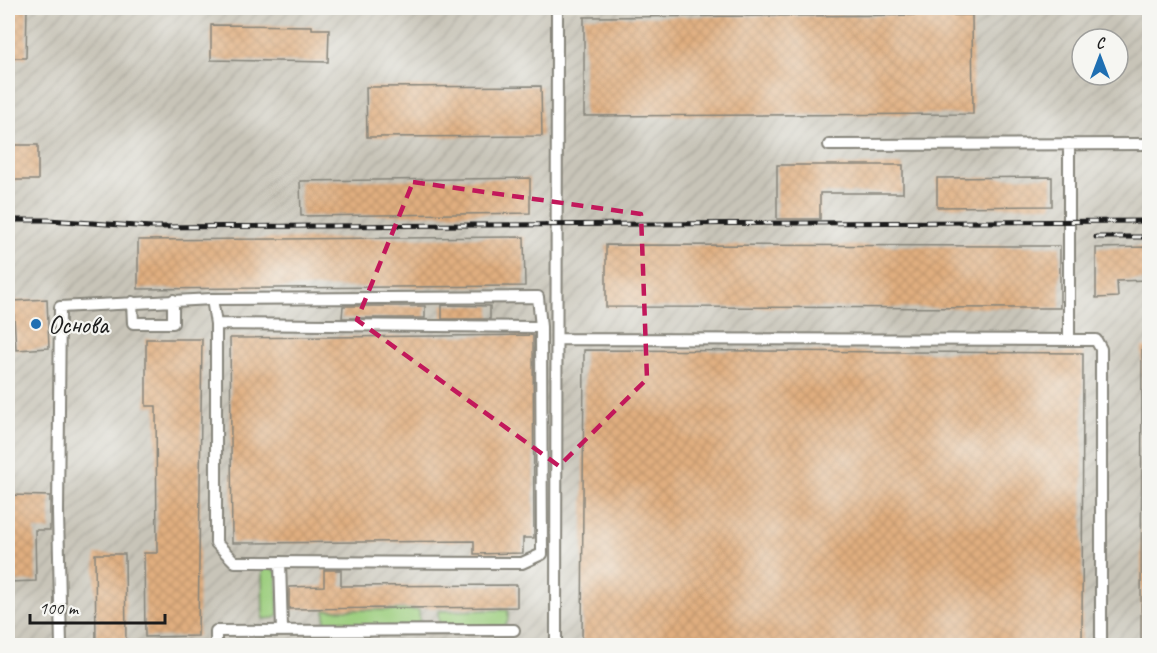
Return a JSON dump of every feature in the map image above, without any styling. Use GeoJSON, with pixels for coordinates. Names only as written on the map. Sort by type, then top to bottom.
{"type":"FeatureCollection","features":[{"type":"Feature","properties":{"kind":"lane"},"geometry":{"type":"LineString","coordinates":[[556,645],[557,8]]}},
{"type":"Feature","properties":{"kind":"lane"},"geometry":{"type":"LineString","coordinates":[[1069,144],[1069,340]]}},
{"type":"Feature","properties":{"kind":"lane"},"geometry":{"type":"LineString","coordinates":[[829,145],[1149,144]]}},
{"type":"Feature","properties":{"kind":"lane"},"geometry":{"type":"LineString","coordinates":[[61,645],[58,513],[60,307],[212,299],[538,297],[541,327],[542,554],[522,563],[235,562],[216,543],[216,324],[212,299]]}},
{"type":"Feature","properties":{"kind":"lane"},"geometry":{"type":"LineString","coordinates":[[132,302],[133,323],[173,323],[173,300]]}},
{"type":"Feature","properties":{"kind":"lane"},"geometry":{"type":"LineString","coordinates":[[216,324],[541,327]]}},
{"type":"Feature","properties":{"kind":"lane"},"geometry":{"type":"LineString","coordinates":[[556,339],[1096,340],[1101,349],[1101,645]]}},
{"type":"Feature","properties":{"kind":"lane"},"geometry":{"type":"LineString","coordinates":[[280,562],[282,630]]}},
{"type":"Feature","properties":{"kind":"lane"},"geometry":{"type":"LineString","coordinates":[[216,645],[216,631],[513,630]]}},
{"type":"Feature","properties":{"kind":"highlighted area"},"geometry":{"type":"Polygon","coordinates":[[[413,182],[641,214],[647,379],[559,466],[357,320],[413,182]]]}},
{"type":"Feature","properties":{"kind":"shaded area"},"geometry":{"type":"Polygon","coordinates":[[[8,8],[1149,8],[1150,347],[1142,348],[1141,645],[8,645],[8,8]]]}},
{"type":"Feature","properties":{"kind":"green space"},"geometry":{"type":"Polygon","coordinates":[[[262,568],[272,568],[277,573],[278,615],[275,618],[263,619],[262,568]]]}},
{"type":"Feature","properties":{"kind":"green space"},"geometry":{"type":"Polygon","coordinates":[[[325,610],[419,610],[420,627],[328,627],[325,622],[325,610]]]}},
{"type":"Feature","properties":{"kind":"green space"},"geometry":{"type":"Polygon","coordinates":[[[508,610],[508,621],[504,626],[440,627],[439,625],[438,611],[508,610]]]}},
{"type":"Feature","properties":{"kind":"building"},"geometry":{"type":"Polygon","coordinates":[[[8,8],[27,8],[26,58],[8,58],[8,8]]]}},
{"type":"Feature","properties":{"kind":"building"},"geometry":{"type":"Polygon","coordinates":[[[972,15],[973,114],[584,116],[584,17],[972,15]]]}},
{"type":"Feature","properties":{"kind":"building"},"geometry":{"type":"Polygon","coordinates":[[[211,25],[312,26],[312,29],[329,29],[328,62],[211,60],[211,25]]]}},
{"type":"Feature","properties":{"kind":"building"},"geometry":{"type":"Polygon","coordinates":[[[541,86],[542,136],[367,137],[366,87],[541,86]]]}},
{"type":"Feature","properties":{"kind":"building"},"geometry":{"type":"Polygon","coordinates":[[[8,145],[38,145],[38,180],[8,180],[8,145]]]}},
{"type":"Feature","properties":{"kind":"building"},"geometry":{"type":"Polygon","coordinates":[[[777,165],[903,165],[903,193],[820,193],[820,219],[777,219],[777,165]]]}},
{"type":"Feature","properties":{"kind":"building"},"geometry":{"type":"Polygon","coordinates":[[[1052,177],[1052,206],[937,207],[937,178],[1052,177]]]}},
{"type":"Feature","properties":{"kind":"building"},"geometry":{"type":"Polygon","coordinates":[[[530,178],[530,213],[301,216],[300,181],[530,178]]]}},
{"type":"Feature","properties":{"kind":"building"},"geometry":{"type":"Polygon","coordinates":[[[524,237],[525,286],[138,289],[138,240],[524,237]]]}},
{"type":"Feature","properties":{"kind":"building"},"geometry":{"type":"Polygon","coordinates":[[[606,245],[1060,246],[1060,308],[606,307],[606,245]]]}},
{"type":"Feature","properties":{"kind":"building"},"geometry":{"type":"Polygon","coordinates":[[[1149,247],[1149,280],[1117,281],[1118,297],[1096,298],[1096,248],[1149,247]]]}},
{"type":"Feature","properties":{"kind":"building"},"geometry":{"type":"Polygon","coordinates":[[[47,299],[49,348],[16,350],[13,301],[47,299]]]}},
{"type":"Feature","properties":{"kind":"building"},"geometry":{"type":"Polygon","coordinates":[[[442,305],[490,306],[490,319],[442,319],[442,305]]]}},
{"type":"Feature","properties":{"kind":"building"},"geometry":{"type":"Polygon","coordinates":[[[343,306],[425,306],[425,318],[342,318],[343,306]]]}},
{"type":"Feature","properties":{"kind":"building"},"geometry":{"type":"Polygon","coordinates":[[[533,335],[534,538],[523,538],[523,553],[474,554],[474,541],[232,543],[230,338],[533,335]]]}},
{"type":"Feature","properties":{"kind":"building"},"geometry":{"type":"Polygon","coordinates":[[[146,339],[202,339],[198,636],[145,637],[144,553],[157,553],[156,406],[146,406],[146,339]]]}},
{"type":"Feature","properties":{"kind":"building"},"geometry":{"type":"Polygon","coordinates":[[[1142,347],[1149,347],[1149,645],[1141,645],[1142,347]]]}},
{"type":"Feature","properties":{"kind":"building"},"geometry":{"type":"Polygon","coordinates":[[[584,350],[1083,353],[1082,645],[582,645],[584,350]]]}},
{"type":"Feature","properties":{"kind":"building"},"geometry":{"type":"Polygon","coordinates":[[[8,495],[50,496],[50,530],[35,530],[36,581],[8,582],[8,495]]]}},
{"type":"Feature","properties":{"kind":"building"},"geometry":{"type":"Polygon","coordinates":[[[95,554],[125,554],[126,645],[96,645],[95,554]]]}},
{"type":"Feature","properties":{"kind":"building"},"geometry":{"type":"Polygon","coordinates":[[[324,570],[341,570],[341,586],[517,585],[517,607],[289,609],[289,587],[324,586],[324,570]]]}},
{"type":"Feature","properties":{"kind":"railway"},"geometry":{"type":"LineString","coordinates":[[8,220],[48,220],[151,227],[1150,221]]}},
{"type":"Feature","properties":{"kind":"railway"},"geometry":{"type":"LineString","coordinates":[[1096,237],[1150,237]]}},
{"type":"Feature","properties":{"kind":"place","name":"Основа"},"geometry":{"type":"Point","coordinates":[36,324]}}]}
